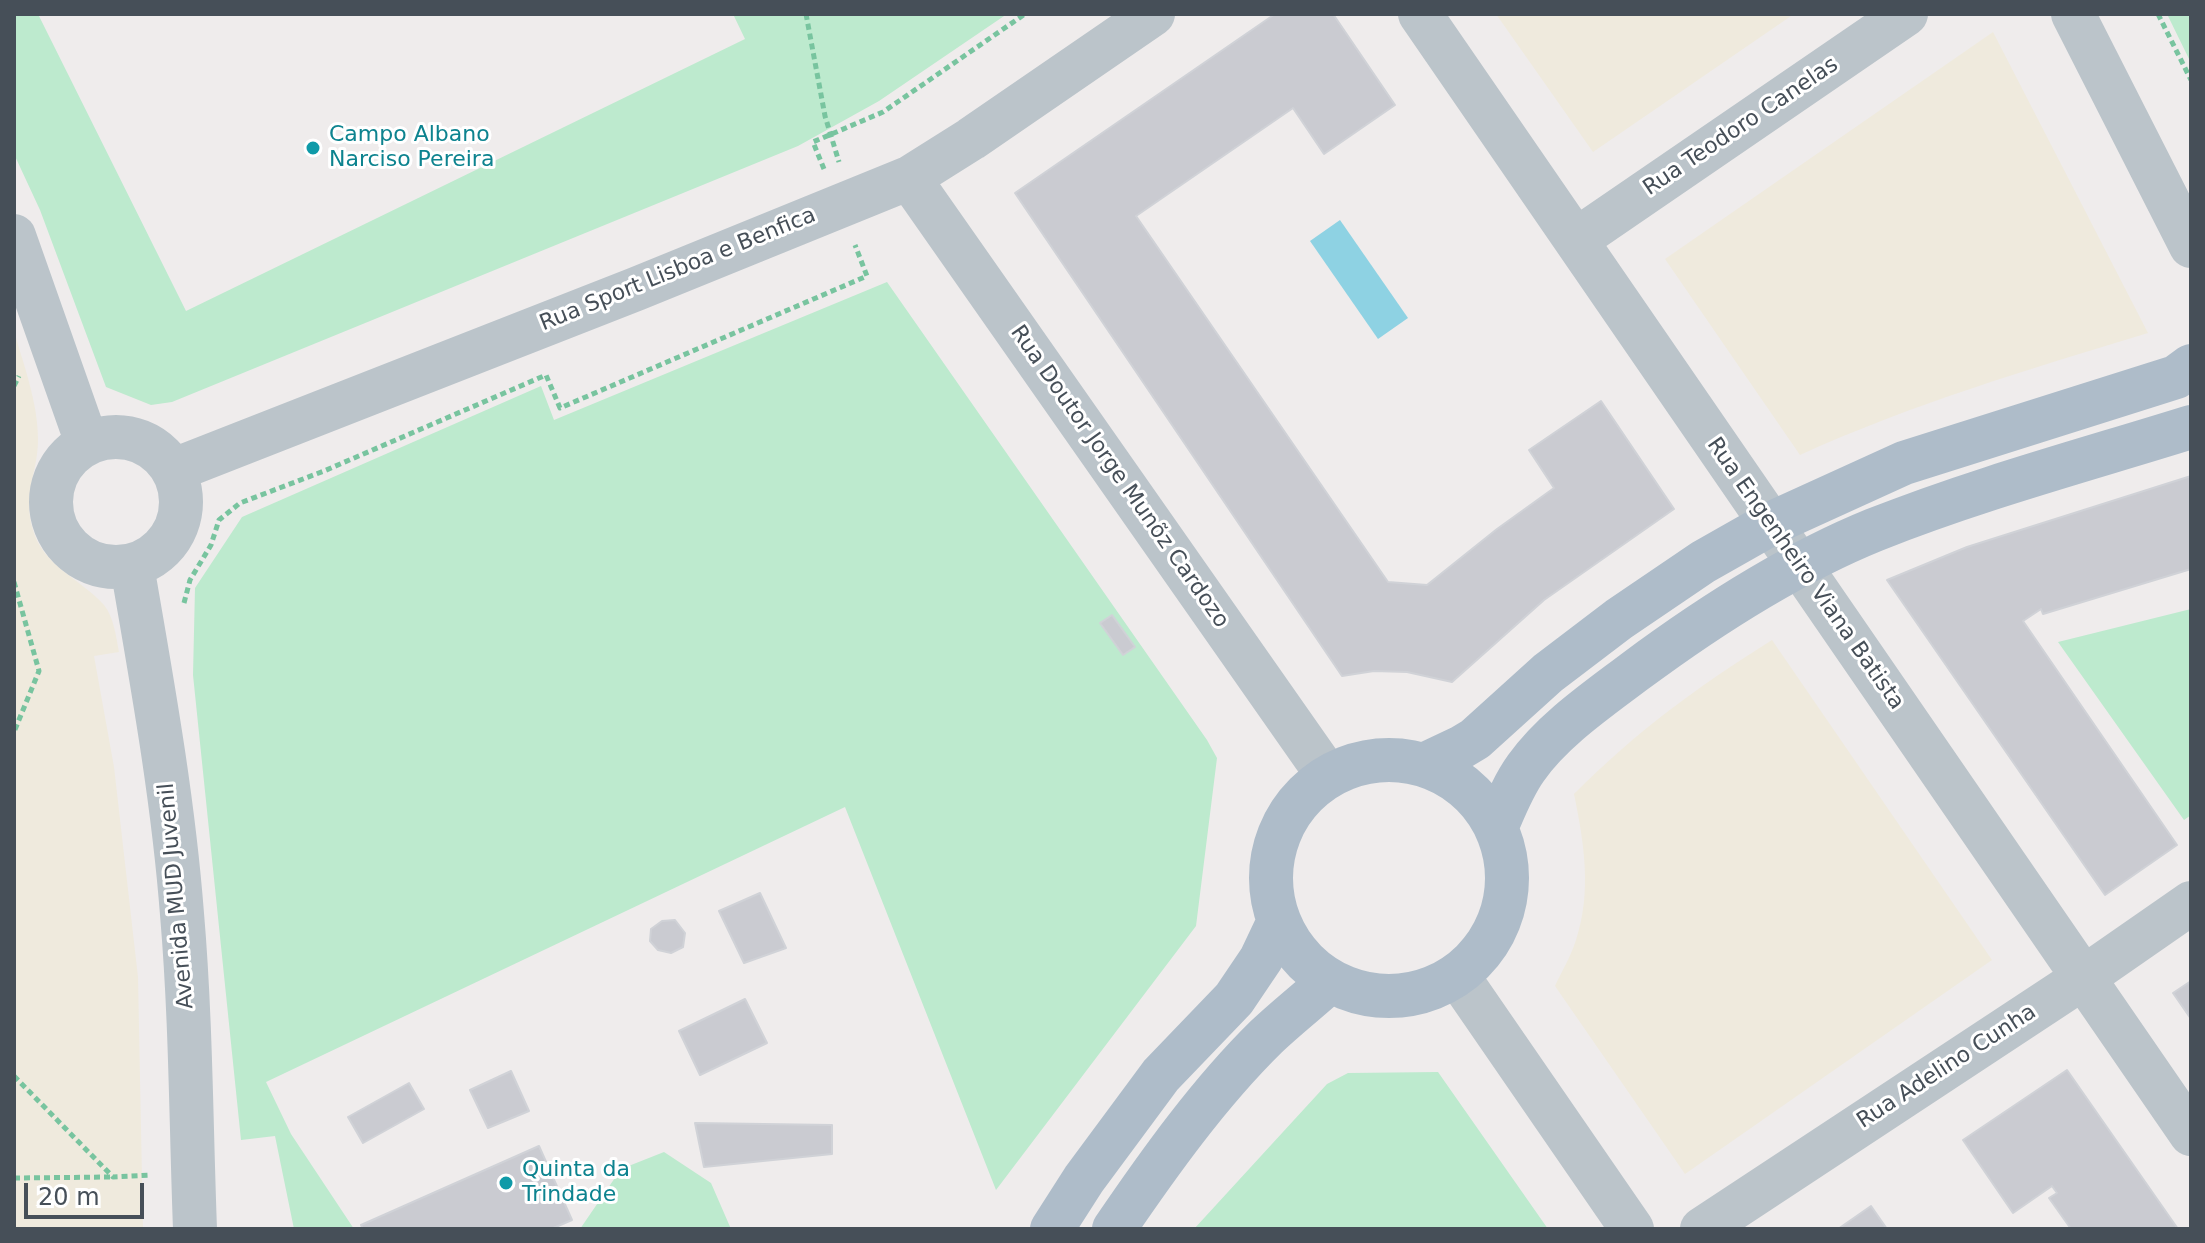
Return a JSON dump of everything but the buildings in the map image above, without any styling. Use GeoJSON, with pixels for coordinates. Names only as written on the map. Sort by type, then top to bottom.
{"type":"FeatureCollection","features":[{"type":"Feature","properties":{"kind":"main road"},"geometry":{"type":"LineString","coordinates":[[1424,765],[1475,739],[1575,651],[1663,588],[1770,524],[1904,463],[2176,377],[2191,366]]}},
{"type":"Feature","properties":{"kind":"main road"},"geometry":{"type":"LineString","coordinates":[[1496,828],[1509,797],[1528,765],[1553,738],[1600,697],[1689,632],[1799,566],[1873,531],[1954,501],[2191,427]]}},
{"type":"Feature","properties":{"kind":"main road"},"geometry":{"type":"LineString","coordinates":[[1392,759],[1424,765],[1453,779],[1478,800],[1496,828],[1506,859],[1507,893],[1499,924],[1481,953],[1457,975],[1428,990],[1395,996],[1362,993],[1330,981],[1300,955],[1279,921],[1271,889],[1273,856],[1284,824],[1303,797],[1328,776],[1359,763],[1392,759]]}},
{"type":"Feature","properties":{"kind":"main road"},"geometry":{"type":"LineString","coordinates":[[1052,1229],[1084,1179],[1161,1075],[1234,999],[1261,959],[1279,921]]}},
{"type":"Feature","properties":{"kind":"main road"},"geometry":{"type":"LineString","coordinates":[[1114,1229],[1152,1172],[1209,1101],[1265,1038],[1330,981]]}},
{"type":"Feature","properties":{"kind":"street","name":"Rua Sport Lisboa e Benfica"},"geometry":{"type":"LineString","coordinates":[[174,470],[909,178],[1153,14]]}},
{"type":"Feature","properties":{"kind":"street","name":"Rua Engenheiro Viana Batista"},"geometry":{"type":"LineString","coordinates":[[1420,14],[2191,1134]]}},
{"type":"Feature","properties":{"kind":"street","name":"Rua Teodoro Canelas"},"geometry":{"type":"LineString","coordinates":[[1576,240],[1906,14]]}},
{"type":"Feature","properties":{"kind":"street"},"geometry":{"type":"LineString","coordinates":[[2073,14],[2191,246]]}},
{"type":"Feature","properties":{"kind":"street","name":"Rua Doutor Jorge Munõz Cardozo"},"geometry":{"type":"LineString","coordinates":[[909,178],[1328,776]]}},
{"type":"Feature","properties":{"kind":"street"},"geometry":{"type":"LineString","coordinates":[[14,236],[87,443]]}},
{"type":"Feature","properties":{"kind":"street"},"geometry":{"type":"LineString","coordinates":[[106,437],[126,437],[145,443],[161,454],[174,470],[181,489],[182,509],[177,529],[166,546],[150,559],[132,566],[111,568],[81,557],[59,534],[52,514],[51,493],[57,472],[70,455],[87,443],[106,437]]}},
{"type":"Feature","properties":{"kind":"street","name":"Avenida MUD Juvenil"},"geometry":{"type":"LineString","coordinates":[[132,566],[162,741],[182,912],[191,1072],[195,1229]]}},
{"type":"Feature","properties":{"kind":"street","name":"Rua Adelino Cunha"},"geometry":{"type":"LineString","coordinates":[[1702,1229],[2083,978],[2191,903]]}},
{"type":"Feature","properties":{"kind":"street"},"geometry":{"type":"LineString","coordinates":[[1457,975],[1632,1229]]}},
{"type":"Feature","properties":{"kind":"path"},"geometry":{"type":"LineString","coordinates":[[185,614],[183,598],[211,545],[219,520],[240,503],[324,471],[546,375],[560,408],[867,276],[830,135],[806,14]]}},
{"type":"Feature","properties":{"kind":"path"},"geometry":{"type":"LineString","coordinates":[[846,203],[813,142],[883,112],[1025,14]]}},
{"type":"Feature","properties":{"kind":"path"},"geometry":{"type":"LineString","coordinates":[[2158,14],[2191,80]]}},
{"type":"Feature","properties":{"kind":"path"},"geometry":{"type":"LineString","coordinates":[[14,582],[39,671],[14,732]]}},
{"type":"Feature","properties":{"kind":"path"},"geometry":{"type":"LineString","coordinates":[[14,1076],[113,1177]]}},
{"type":"Feature","properties":{"kind":"path"},"geometry":{"type":"LineString","coordinates":[[14,1178],[154,1175],[155,1188]]}},
{"type":"Feature","properties":{"kind":"green space"},"geometry":{"type":"Polygon","coordinates":[[[14,14],[38,14],[186,311],[745,39],[733,14],[1007,14],[879,101],[798,146],[172,402],[151,405],[106,387],[40,210],[14,154],[14,14]]]}},
{"type":"Feature","properties":{"kind":"green space"},"geometry":{"type":"Polygon","coordinates":[[[2167,14],[2191,14],[2191,63],[2167,14]]]}},
{"type":"Feature","properties":{"kind":"green space"},"geometry":{"type":"Polygon","coordinates":[[[887,282],[1217,758],[1196,926],[996,1190],[845,807],[266,1082],[291,1134],[354,1229],[294,1229],[275,1136],[241,1140],[193,675],[195,588],[242,517],[541,386],[554,420],[887,282]]]}},
{"type":"Feature","properties":{"kind":"green space"},"geometry":{"type":"Polygon","coordinates":[[[2191,609],[2191,815],[2184,820],[2058,642],[2191,609]]]}},
{"type":"Feature","properties":{"kind":"green space"},"geometry":{"type":"Polygon","coordinates":[[[1438,1072],[1548,1229],[1194,1229],[1327,1084],[1348,1073],[1438,1072]]]}},
{"type":"Feature","properties":{"kind":"green space"},"geometry":{"type":"Polygon","coordinates":[[[664,1152],[711,1183],[731,1229],[580,1229],[621,1169],[664,1152]]]}},
{"type":"Feature","properties":{"kind":"sand"},"geometry":{"type":"Polygon","coordinates":[[[1496,14],[1794,14],[1593,152],[1496,14]]]}},
{"type":"Feature","properties":{"kind":"sand"},"geometry":{"type":"Polygon","coordinates":[[[1993,32],[2148,333],[1928,403],[1800,455],[1665,259],[1993,32]]]}},
{"type":"Feature","properties":{"kind":"sand"},"geometry":{"type":"Polygon","coordinates":[[[14,331],[36,412],[38,439],[29,505],[33,530],[54,563],[104,605],[112,621],[119,652],[94,656],[114,767],[138,977],[143,1229],[14,1229],[14,331]]]}},
{"type":"Feature","properties":{"kind":"sand"},"geometry":{"type":"Polygon","coordinates":[[[1772,640],[1992,960],[1685,1174],[1555,986],[1574,946],[1584,903],[1585,867],[1574,794],[1668,711],[1772,640]]]}},
{"type":"Feature","properties":{"kind":"water"},"geometry":{"type":"Polygon","coordinates":[[[1340,220],[1408,318],[1378,339],[1310,241],[1340,220]]]}},
{"type":"Feature","properties":{"kind":"place","name":"Campo Albano Narciso Pereira"},"geometry":{"type":"Point","coordinates":[313,148]}},
{"type":"Feature","properties":{"kind":"place","name":"Quinta da Trindade"},"geometry":{"type":"Point","coordinates":[506,1183]}}]}
